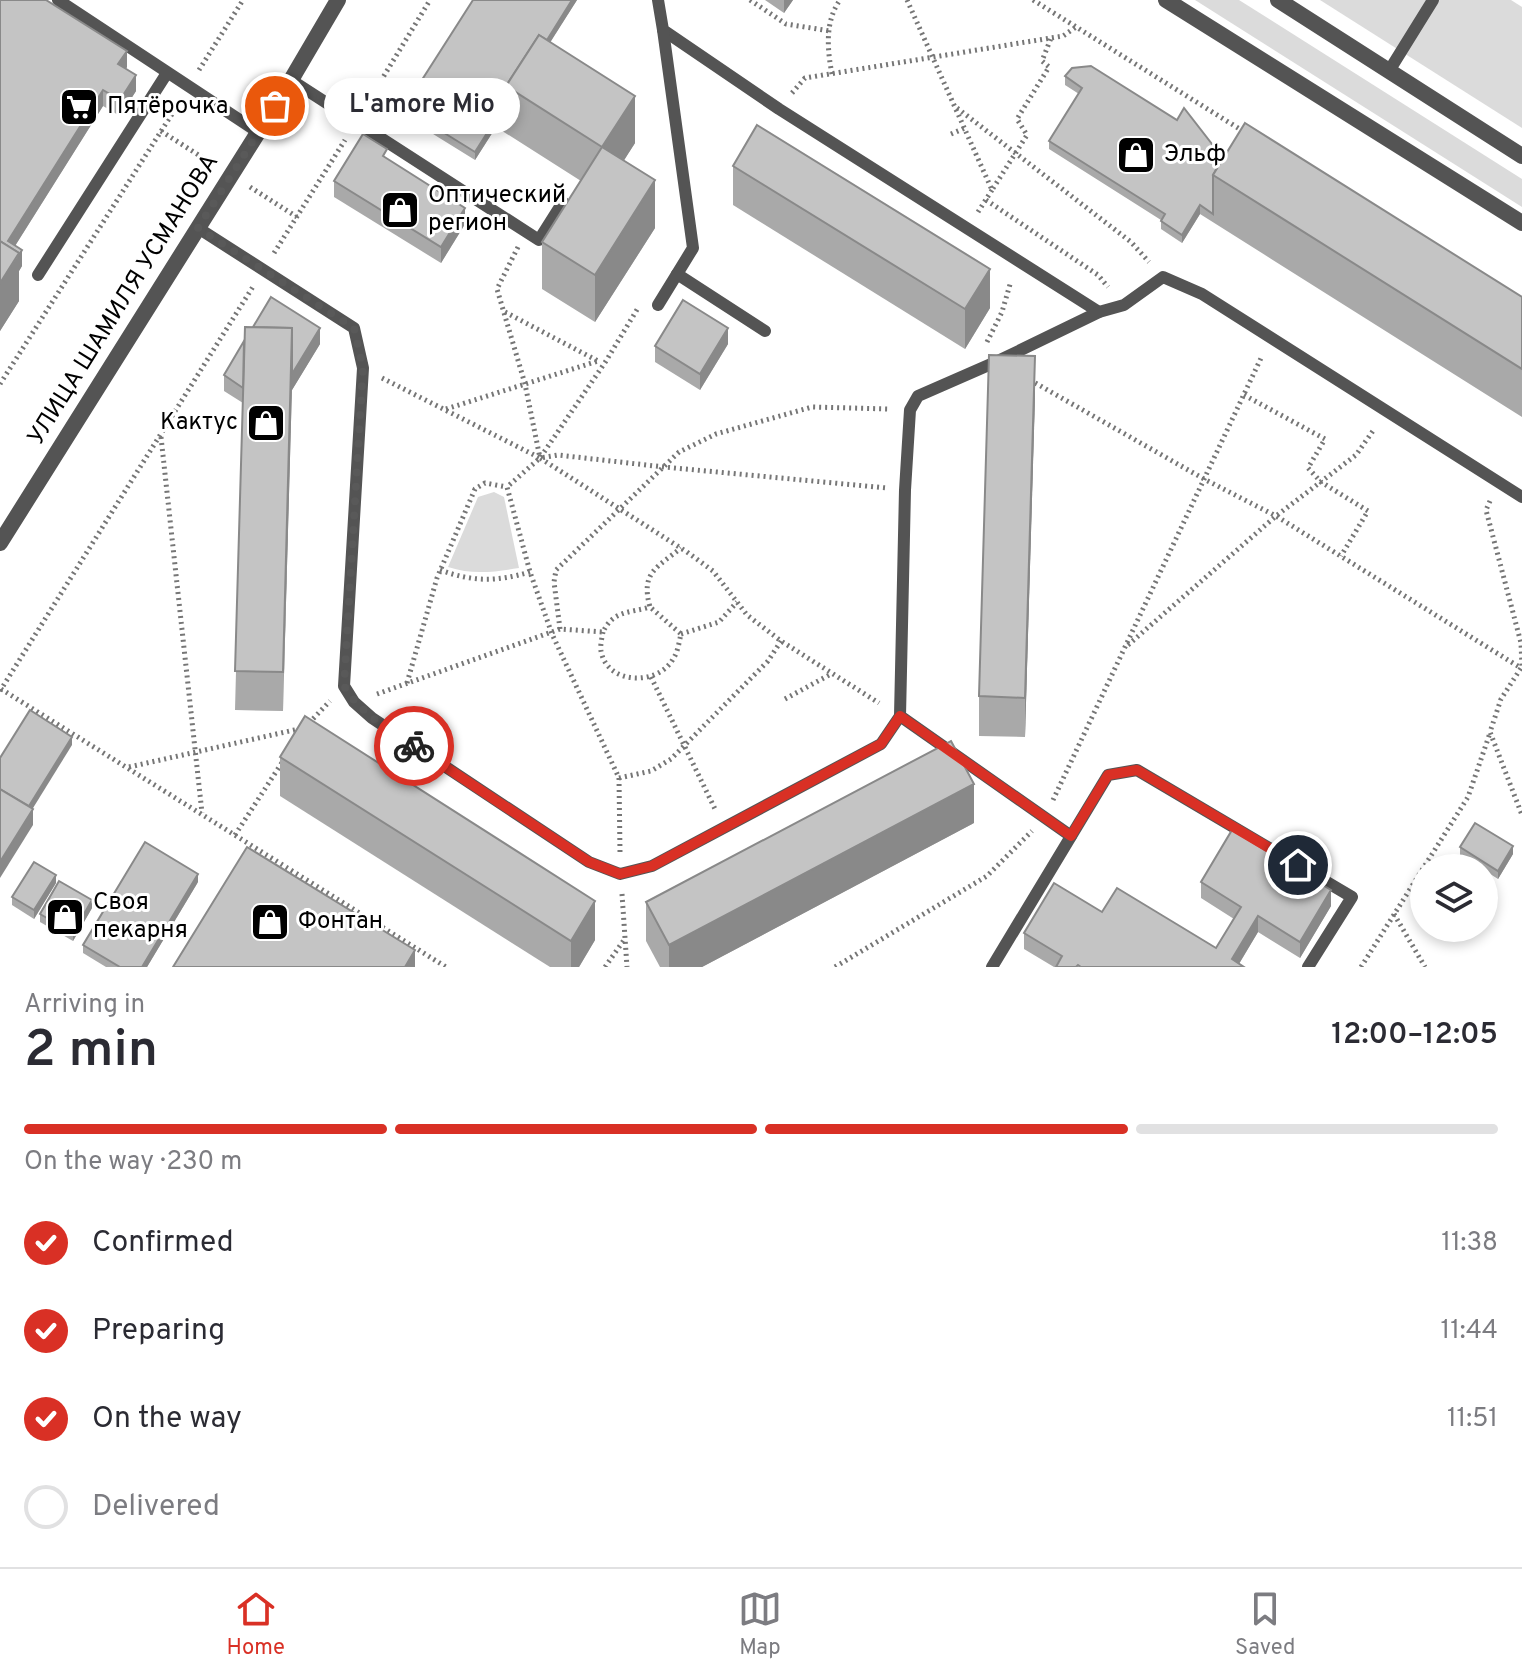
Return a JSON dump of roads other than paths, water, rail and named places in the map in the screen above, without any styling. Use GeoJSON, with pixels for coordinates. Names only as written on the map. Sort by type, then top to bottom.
{"type":"FeatureCollection","features":[{"type":"Feature","properties":{"kind":"street","name":"УЛИЦА ШАМИЛЯ УСМАНОВА"},"geometry":{"type":"LineString","coordinates":[[0,543],[338,0]]}},
{"type":"Feature","properties":{"kind":"street"},"geometry":{"type":"LineString","coordinates":[[1166,0],[1522,223]]}},
{"type":"Feature","properties":{"kind":"street"},"geometry":{"type":"LineString","coordinates":[[1278,0],[1522,156]]}},
{"type":"Feature","properties":{"kind":"lane"},"geometry":{"type":"LineString","coordinates":[[58,0],[258,132]]}},
{"type":"Feature","properties":{"kind":"lane"},"geometry":{"type":"LineString","coordinates":[[658,0],[693,248],[658,305]]}},
{"type":"Feature","properties":{"kind":"lane"},"geometry":{"type":"LineString","coordinates":[[1389,71],[1433,0]]}},
{"type":"Feature","properties":{"kind":"lane"},"geometry":{"type":"LineString","coordinates":[[663,30],[779,109],[1099,312]]}},
{"type":"Feature","properties":{"kind":"lane"},"geometry":{"type":"LineString","coordinates":[[38,275],[167,73]]}},
{"type":"Feature","properties":{"kind":"lane"},"geometry":{"type":"LineString","coordinates":[[291,80],[539,240],[563,202]]}},
{"type":"Feature","properties":{"kind":"lane"},"geometry":{"type":"LineString","coordinates":[[198,228],[354,328],[363,368],[344,686],[354,702],[372,718],[589,862],[620,874],[652,866],[881,744],[900,716],[905,490],[910,410],[918,396],[1099,312],[1124,305],[1163,277],[1202,294],[1522,497]]}},
{"type":"Feature","properties":{"kind":"lane"},"geometry":{"type":"LineString","coordinates":[[677,274],[765,331]]}},
{"type":"Feature","properties":{"kind":"lane"},"geometry":{"type":"LineString","coordinates":[[900,716],[1071,836]]}},
{"type":"Feature","properties":{"kind":"lane"},"geometry":{"type":"LineString","coordinates":[[992,967],[1108,775],[1137,770],[1352,897],[1308,967]]}},
{"type":"Feature","properties":{"kind":"place","name":"L'amore Mio"},"geometry":{"type":"Point","coordinates":[275,106]}},
{"type":"Feature","properties":{"kind":"place","name":"Пятёрочка"},"geometry":{"type":"Point","coordinates":[79,107]}},
{"type":"Feature","properties":{"kind":"place","name":"Эльф"},"geometry":{"type":"Point","coordinates":[1136,155]}},
{"type":"Feature","properties":{"kind":"place","name":"Оптический регион"},"geometry":{"type":"Point","coordinates":[400,210]}},
{"type":"Feature","properties":{"kind":"place","name":"Кактус"},"geometry":{"type":"Point","coordinates":[266,423]}},
{"type":"Feature","properties":{"kind":"place","name":"Своя пекарня"},"geometry":{"type":"Point","coordinates":[65,917]}},
{"type":"Feature","properties":{"kind":"place","name":"Фонтан"},"geometry":{"type":"Point","coordinates":[270,922]}}]}
